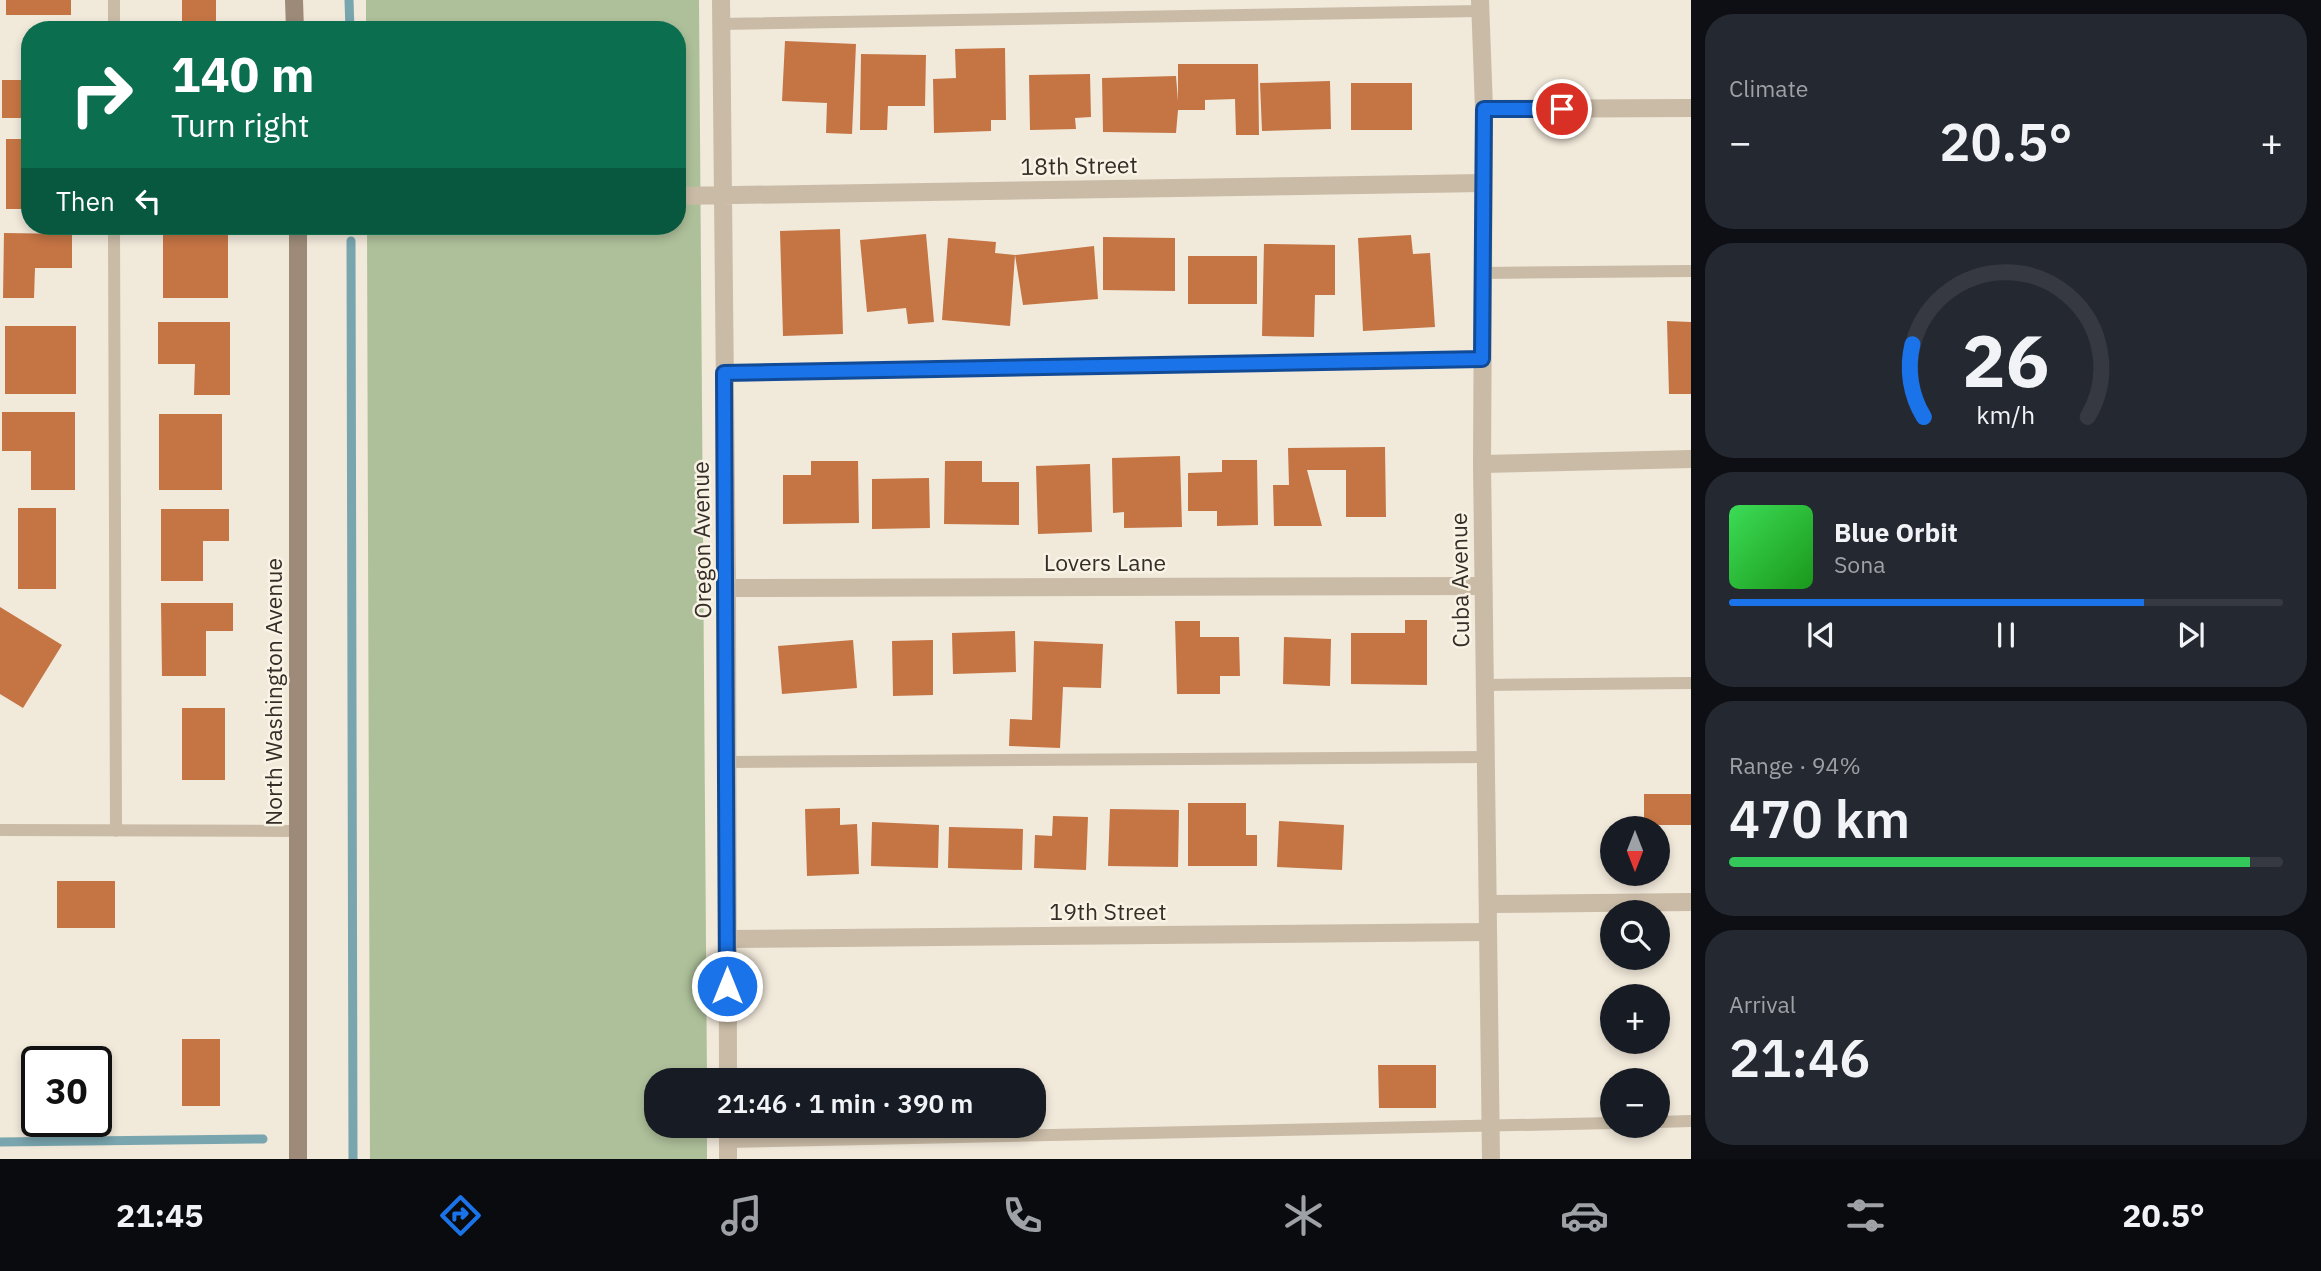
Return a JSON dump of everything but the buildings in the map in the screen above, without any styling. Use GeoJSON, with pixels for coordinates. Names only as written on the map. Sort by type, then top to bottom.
{"type":"FeatureCollection","features":[{"type":"Feature","properties":{"kind":"main road"},"geometry":{"type":"LineString","coordinates":[[294,0],[295,21]]}},
{"type":"Feature","properties":{"kind":"main road","name":"North Washington Avenue"},"geometry":{"type":"LineString","coordinates":[[298,235],[298,1159]]}},
{"type":"Feature","properties":{"kind":"street","name":"Oregon Avenue"},"geometry":{"type":"LineString","coordinates":[[721,0],[728,1068]]}},
{"type":"Feature","properties":{"kind":"street","name":"Cuba Avenue"},"geometry":{"type":"LineString","coordinates":[[1480,6],[1484,109],[1482,464],[1491,1159]]}},
{"type":"Feature","properties":{"kind":"street"},"geometry":{"type":"LineString","coordinates":[[1484,109],[1691,108]]}},
{"type":"Feature","properties":{"kind":"street","name":"18th Street"},"geometry":{"type":"LineString","coordinates":[[686,196],[1482,183]]}},
{"type":"Feature","properties":{"kind":"street"},"geometry":{"type":"LineString","coordinates":[[1482,464],[1691,459]]}},
{"type":"Feature","properties":{"kind":"street","name":"Lovers Lane"},"geometry":{"type":"LineString","coordinates":[[726,588],[1483,586]]}},
{"type":"Feature","properties":{"kind":"street"},"geometry":{"type":"LineString","coordinates":[[1488,904],[1691,902]]}},
{"type":"Feature","properties":{"kind":"street","name":"19th Street"},"geometry":{"type":"LineString","coordinates":[[727,939],[1488,932]]}},
{"type":"Feature","properties":{"kind":"lane"},"geometry":{"type":"LineString","coordinates":[[114,0],[114,21]]}},
{"type":"Feature","properties":{"kind":"lane"},"geometry":{"type":"LineString","coordinates":[[721,24],[1480,6]]}},
{"type":"Feature","properties":{"kind":"lane"},"geometry":{"type":"LineString","coordinates":[[114,235],[116,831]]}},
{"type":"Feature","properties":{"kind":"lane"},"geometry":{"type":"LineString","coordinates":[[1482,273],[1691,271]]}},
{"type":"Feature","properties":{"kind":"lane"},"geometry":{"type":"LineString","coordinates":[[724,373],[1482,359]]}},
{"type":"Feature","properties":{"kind":"lane"},"geometry":{"type":"LineString","coordinates":[[1485,685],[1691,683]]}},
{"type":"Feature","properties":{"kind":"lane"},"geometry":{"type":"LineString","coordinates":[[727,762],[1486,757]]}},
{"type":"Feature","properties":{"kind":"lane"},"geometry":{"type":"LineString","coordinates":[[0,830],[298,831]]}},
{"type":"Feature","properties":{"kind":"lane"},"geometry":{"type":"LineString","coordinates":[[1670,1122],[1691,1121]]}},
{"type":"Feature","properties":{"kind":"lane"},"geometry":{"type":"LineString","coordinates":[[728,1142],[1600,1123]]}},
{"type":"Feature","properties":{"kind":"green space"},"geometry":{"type":"Polygon","coordinates":[[[366,0],[699,0],[707,1068],[644,1068],[644,1138],[707,1138],[707,1159],[370,1159],[367,235],[686,235],[686,21],[366,21],[366,0]]]}},
{"type":"Feature","properties":{"kind":"waterway"},"geometry":{"type":"LineString","coordinates":[[349,0],[350,21]]}},
{"type":"Feature","properties":{"kind":"waterway"},"geometry":{"type":"LineString","coordinates":[[351,241],[353,1159]]}},
{"type":"Feature","properties":{"kind":"waterway"},"geometry":{"type":"LineString","coordinates":[[0,1142],[263,1139]]}},
{"type":"Feature","properties":{"kind":"route"},"geometry":{"type":"LineString","coordinates":[[727,986],[724,373],[1482,359],[1484,109],[1562,109]]}}]}
